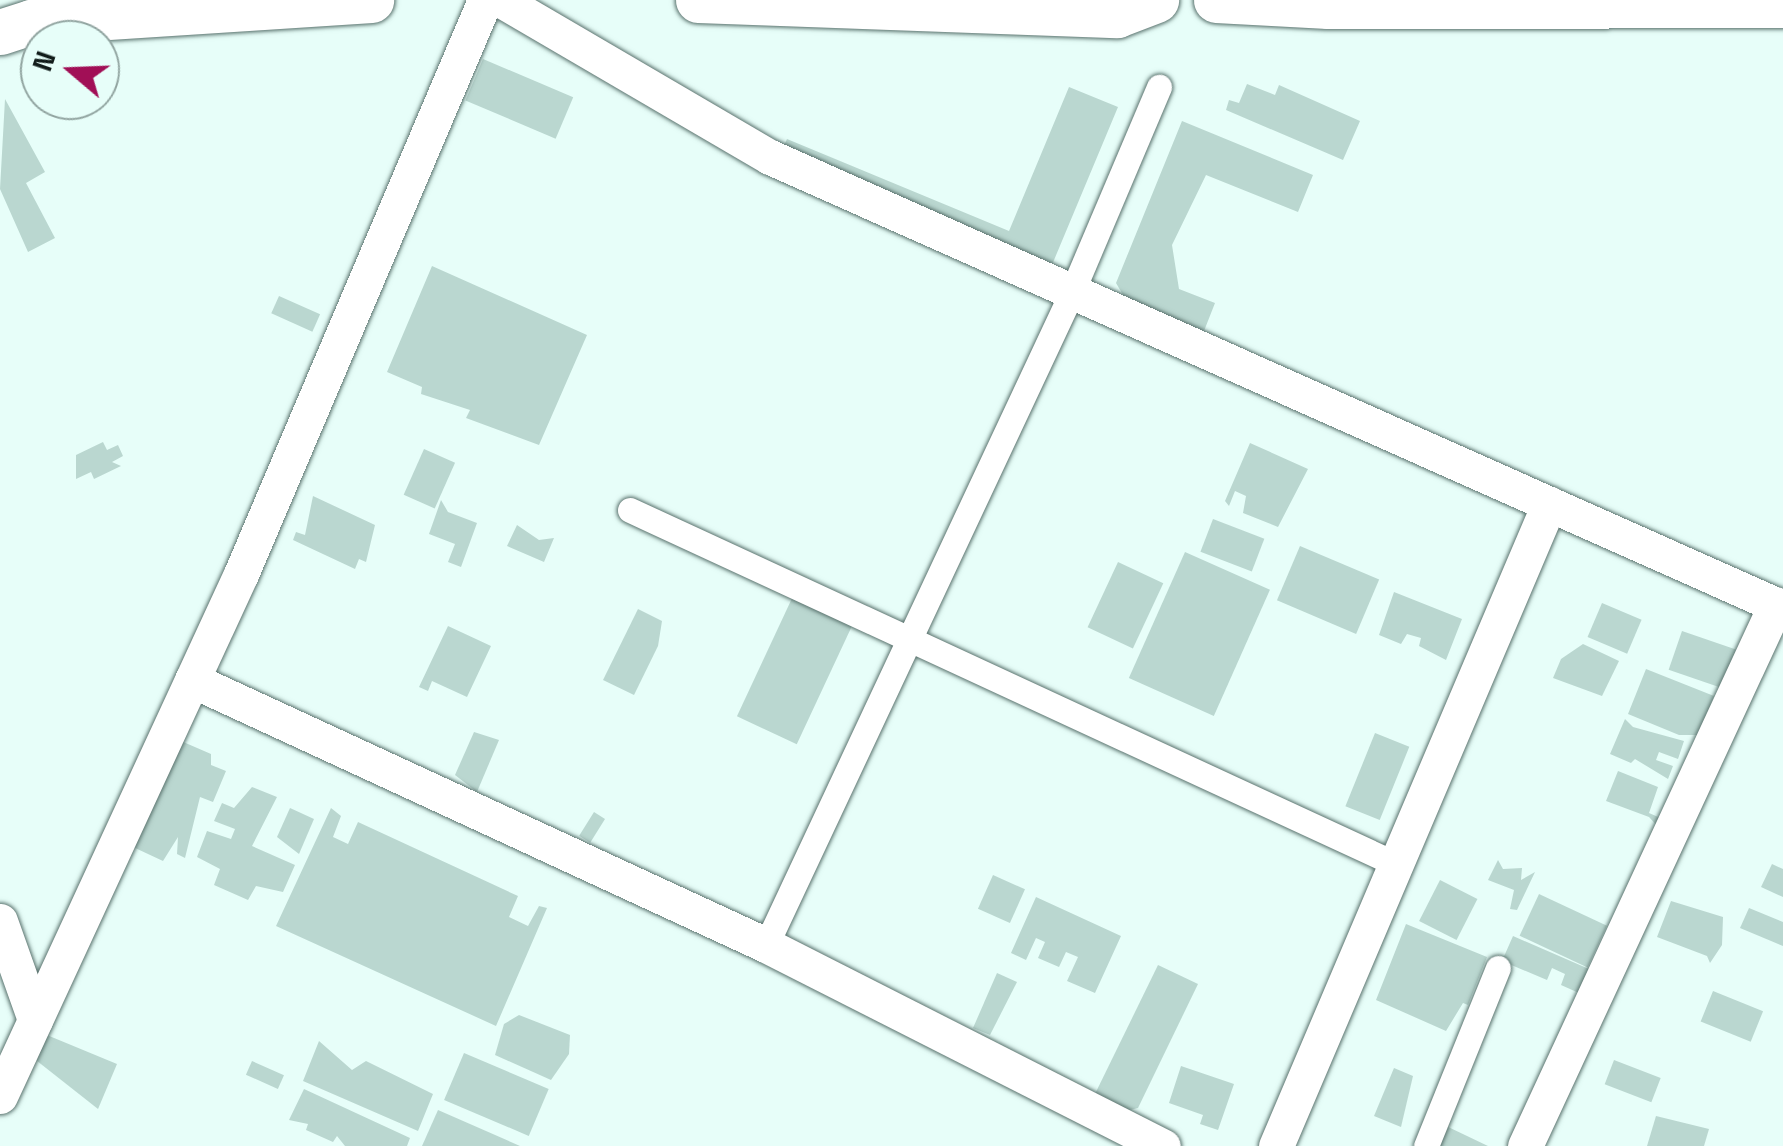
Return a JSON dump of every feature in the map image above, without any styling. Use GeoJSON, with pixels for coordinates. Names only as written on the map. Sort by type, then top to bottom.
{"type":"FeatureCollection","features":[{"type":"Feature","properties":{"kind":"highway"},"geometry":{"type":"LineString","coordinates":[[0,32],[32,22],[371,0]]}},
{"type":"Feature","properties":{"kind":"highway"},"geometry":{"type":"LineString","coordinates":[[698,0],[1117,15],[1156,0]]}},
{"type":"Feature","properties":{"kind":"highway"},"geometry":{"type":"LineString","coordinates":[[1216,0],[1328,6],[1783,5]]}},
{"type":"Feature","properties":{"kind":"main road"},"geometry":{"type":"LineString","coordinates":[[0,21],[11,0]]}},
{"type":"Feature","properties":{"kind":"main road"},"geometry":{"type":"LineString","coordinates":[[0,1096],[192,680],[485,0]]}},
{"type":"Feature","properties":{"kind":"main road"},"geometry":{"type":"LineString","coordinates":[[501,0],[770,157],[1779,606],[1525,1146]]}},
{"type":"Feature","properties":{"kind":"main road"},"geometry":{"type":"LineString","coordinates":[[1276,1146],[1400,866],[1550,504]]}},
{"type":"Feature","properties":{"kind":"main road"},"geometry":{"type":"LineString","coordinates":[[192,680],[766,945],[1163,1146]]}},
{"type":"Feature","properties":{"kind":"main road"},"geometry":{"type":"LineString","coordinates":[[0,921],[35,1020]]}},
{"type":"Feature","properties":{"kind":"street"},"geometry":{"type":"LineString","coordinates":[[766,945],[1072,292],[1159,87]]}},
{"type":"Feature","properties":{"kind":"street"},"geometry":{"type":"LineString","coordinates":[[630,510],[1400,866]]}},
{"type":"Feature","properties":{"kind":"street"},"geometry":{"type":"LineString","coordinates":[[1426,1146],[1498,968]]}},
{"type":"Feature","properties":{"kind":"building"},"geometry":{"type":"Polygon","coordinates":[[[483,59],[573,97],[556,139],[465,100],[483,59]]]}},
{"type":"Feature","properties":{"kind":"building"},"geometry":{"type":"Polygon","coordinates":[[[1247,84],[1275,95],[1279,85],[1360,121],[1343,160],[1226,110],[1229,100],[1239,103],[1247,84]]]}},
{"type":"Feature","properties":{"kind":"building"},"geometry":{"type":"Polygon","coordinates":[[[1069,87],[1118,107],[1044,284],[782,150],[787,139],[1009,231],[1069,87]]]}},
{"type":"Feature","properties":{"kind":"building"},"geometry":{"type":"Polygon","coordinates":[[[5,99],[45,172],[26,183],[55,238],[28,252],[0,189],[5,99]]]}},
{"type":"Feature","properties":{"kind":"building"},"geometry":{"type":"Polygon","coordinates":[[[1182,121],[1313,175],[1298,212],[1206,175],[1172,245],[1179,289],[1215,303],[1204,331],[1126,300],[1116,283],[1182,121]]]}},
{"type":"Feature","properties":{"kind":"building"},"geometry":{"type":"Polygon","coordinates":[[[432,266],[587,335],[539,445],[466,418],[470,410],[421,394],[422,387],[387,372],[432,266]]]}},
{"type":"Feature","properties":{"kind":"building"},"geometry":{"type":"Polygon","coordinates":[[[279,296],[320,314],[312,332],[271,313],[279,296]]]}},
{"type":"Feature","properties":{"kind":"building"},"geometry":{"type":"Polygon","coordinates":[[[103,442],[107,450],[118,445],[123,456],[112,462],[121,466],[94,479],[91,472],[76,479],[76,455],[103,442]]]}},
{"type":"Feature","properties":{"kind":"building"},"geometry":{"type":"Polygon","coordinates":[[[1250,443],[1308,469],[1278,527],[1243,513],[1246,496],[1235,491],[1229,506],[1225,501],[1250,443]]]}},
{"type":"Feature","properties":{"kind":"building"},"geometry":{"type":"Polygon","coordinates":[[[424,449],[455,463],[435,509],[404,495],[424,449]]]}},
{"type":"Feature","properties":{"kind":"building"},"geometry":{"type":"Polygon","coordinates":[[[313,496],[375,525],[366,562],[359,559],[355,569],[293,540],[296,532],[305,535],[313,496]]]}},
{"type":"Feature","properties":{"kind":"building"},"geometry":{"type":"Polygon","coordinates":[[[441,500],[448,512],[477,523],[461,567],[448,562],[455,544],[429,534],[441,500]]]}},
{"type":"Feature","properties":{"kind":"building"},"geometry":{"type":"Polygon","coordinates":[[[1213,519],[1264,539],[1252,571],[1200,552],[1213,519]]]}},
{"type":"Feature","properties":{"kind":"building"},"geometry":{"type":"Polygon","coordinates":[[[517,525],[539,540],[554,538],[544,562],[507,546],[517,525]]]}},
{"type":"Feature","properties":{"kind":"building"},"geometry":{"type":"Polygon","coordinates":[[[1300,546],[1379,580],[1356,634],[1277,600],[1300,546]]]}},
{"type":"Feature","properties":{"kind":"building"},"geometry":{"type":"Polygon","coordinates":[[[1185,552],[1270,590],[1214,716],[1129,678],[1185,552]]]}},
{"type":"Feature","properties":{"kind":"building"},"geometry":{"type":"Polygon","coordinates":[[[1118,562],[1163,583],[1133,648],[1088,627],[1118,562]]]}},
{"type":"Feature","properties":{"kind":"building"},"geometry":{"type":"Polygon","coordinates":[[[1394,592],[1462,619],[1446,660],[1419,646],[1421,638],[1407,634],[1401,644],[1379,635],[1394,592]]]}},
{"type":"Feature","properties":{"kind":"building"},"geometry":{"type":"Polygon","coordinates":[[[794,594],[854,622],[797,744],[737,716],[794,594]]]}},
{"type":"Feature","properties":{"kind":"building"},"geometry":{"type":"Polygon","coordinates":[[[1602,603],[1642,620],[1627,654],[1588,637],[1602,603]]]}},
{"type":"Feature","properties":{"kind":"building"},"geometry":{"type":"Polygon","coordinates":[[[638,609],[662,621],[658,646],[634,695],[603,680],[638,609]]]}},
{"type":"Feature","properties":{"kind":"building"},"geometry":{"type":"Polygon","coordinates":[[[448,626],[491,646],[467,697],[432,681],[428,691],[419,687],[448,626]]]}},
{"type":"Feature","properties":{"kind":"building"},"geometry":{"type":"Polygon","coordinates":[[[1682,631],[1736,650],[1723,688],[1669,670],[1682,631]]]}},
{"type":"Feature","properties":{"kind":"building"},"geometry":{"type":"Polygon","coordinates":[[[1583,644],[1619,661],[1602,696],[1553,678],[1561,659],[1583,644]]]}},
{"type":"Feature","properties":{"kind":"building"},"geometry":{"type":"Polygon","coordinates":[[[1646,669],[1714,696],[1698,735],[1679,735],[1628,714],[1646,669]]]}},
{"type":"Feature","properties":{"kind":"building"},"geometry":{"type":"Polygon","coordinates":[[[1625,719],[1633,727],[1684,741],[1678,759],[1659,752],[1656,760],[1673,766],[1668,779],[1635,759],[1631,763],[1610,754],[1625,719]]]}},
{"type":"Feature","properties":{"kind":"building"},"geometry":{"type":"Polygon","coordinates":[[[474,732],[499,740],[477,792],[455,775],[474,732]]]}},
{"type":"Feature","properties":{"kind":"building"},"geometry":{"type":"Polygon","coordinates":[[[1375,733],[1409,747],[1380,820],[1345,806],[1375,733]]]}},
{"type":"Feature","properties":{"kind":"building"},"geometry":{"type":"Polygon","coordinates":[[[181,741],[211,754],[211,765],[226,771],[213,802],[200,797],[185,858],[177,854],[178,837],[163,861],[133,847],[181,741]]]}},
{"type":"Feature","properties":{"kind":"building"},"geometry":{"type":"Polygon","coordinates":[[[1618,771],[1658,787],[1649,813],[1665,820],[1661,830],[1649,817],[1606,801],[1618,771]]]}},
{"type":"Feature","properties":{"kind":"building"},"geometry":{"type":"Polygon","coordinates":[[[252,787],[277,797],[252,846],[295,865],[283,892],[256,886],[248,900],[214,885],[220,869],[197,857],[207,831],[231,839],[235,829],[214,821],[222,803],[234,808],[252,787]]]}},
{"type":"Feature","properties":{"kind":"building"},"geometry":{"type":"Polygon","coordinates":[[[290,808],[314,819],[299,854],[277,837],[290,808]]]}},
{"type":"Feature","properties":{"kind":"building"},"geometry":{"type":"Polygon","coordinates":[[[331,808],[341,816],[333,837],[348,844],[358,822],[518,896],[509,917],[528,926],[539,906],[547,908],[496,1026],[276,926],[331,808]]]}},
{"type":"Feature","properties":{"kind":"building"},"geometry":{"type":"Polygon","coordinates":[[[594,812],[605,819],[590,843],[579,836],[594,812]]]}},
{"type":"Feature","properties":{"kind":"building"},"geometry":{"type":"Polygon","coordinates":[[[1498,860],[1503,869],[1522,868],[1521,880],[1535,872],[1517,910],[1510,909],[1514,890],[1488,880],[1498,860]]]}},
{"type":"Feature","properties":{"kind":"building"},"geometry":{"type":"Polygon","coordinates":[[[1772,864],[1783,869],[1783,897],[1761,887],[1772,864]]]}},
{"type":"Feature","properties":{"kind":"building"},"geometry":{"type":"Polygon","coordinates":[[[993,875],[1025,889],[1010,923],[978,909],[993,875]]]}},
{"type":"Feature","properties":{"kind":"building"},"geometry":{"type":"Polygon","coordinates":[[[1440,880],[1477,899],[1457,940],[1419,921],[1440,880]]]}},
{"type":"Feature","properties":{"kind":"building"},"geometry":{"type":"Polygon","coordinates":[[[1539,894],[1607,926],[1588,967],[1520,936],[1539,894]]]}},
{"type":"Feature","properties":{"kind":"building"},"geometry":{"type":"Polygon","coordinates":[[[1036,897],[1121,936],[1095,993],[1067,981],[1078,957],[1066,952],[1059,967],[1038,958],[1045,942],[1036,938],[1026,960],[1011,953],[1036,897]]]}},
{"type":"Feature","properties":{"kind":"building"},"geometry":{"type":"Polygon","coordinates":[[[1671,901],[1723,917],[1722,945],[1710,963],[1707,956],[1657,937],[1671,901]]]}},
{"type":"Feature","properties":{"kind":"building"},"geometry":{"type":"Polygon","coordinates":[[[1749,908],[1783,922],[1783,946],[1740,928],[1749,908]]]}},
{"type":"Feature","properties":{"kind":"building"},"geometry":{"type":"Polygon","coordinates":[[[1406,924],[1487,957],[1468,1005],[1463,1003],[1446,1031],[1376,1000],[1406,924]]]}},
{"type":"Feature","properties":{"kind":"building"},"geometry":{"type":"Polygon","coordinates":[[[1513,936],[1589,969],[1579,993],[1561,985],[1565,974],[1552,968],[1547,980],[1502,961],[1513,936]]]}},
{"type":"Feature","properties":{"kind":"building"},"geometry":{"type":"Polygon","coordinates":[[[1158,965],[1198,984],[1138,1108],[1126,1111],[1094,1096],[1158,965]]]}},
{"type":"Feature","properties":{"kind":"building"},"geometry":{"type":"Polygon","coordinates":[[[997,973],[1017,982],[990,1035],[973,1028],[997,973]]]}},
{"type":"Feature","properties":{"kind":"building"},"geometry":{"type":"Polygon","coordinates":[[[1713,991],[1763,1011],[1751,1042],[1701,1022],[1713,991]]]}},
{"type":"Feature","properties":{"kind":"building"},"geometry":{"type":"Polygon","coordinates":[[[519,1015],[570,1035],[569,1054],[551,1080],[495,1055],[504,1024],[519,1015]]]}},
{"type":"Feature","properties":{"kind":"building"},"geometry":{"type":"Polygon","coordinates":[[[42,1033],[117,1064],[98,1109],[32,1057],[42,1033]]]}},
{"type":"Feature","properties":{"kind":"building"},"geometry":{"type":"Polygon","coordinates":[[[319,1041],[352,1070],[366,1061],[433,1094],[418,1131],[303,1081],[319,1041]]]}},
{"type":"Feature","properties":{"kind":"building"},"geometry":{"type":"Polygon","coordinates":[[[464,1053],[549,1089],[529,1136],[444,1100],[464,1053]]]}},
{"type":"Feature","properties":{"kind":"building"},"geometry":{"type":"Polygon","coordinates":[[[1614,1060],[1661,1078],[1651,1102],[1605,1084],[1614,1060]]]}},
{"type":"Feature","properties":{"kind":"building"},"geometry":{"type":"Polygon","coordinates":[[[252,1061],[284,1075],[278,1089],[246,1075],[252,1061]]]}},
{"type":"Feature","properties":{"kind":"building"},"geometry":{"type":"Polygon","coordinates":[[[1181,1066],[1234,1084],[1218,1130],[1200,1124],[1203,1115],[1169,1103],[1181,1066]]]}},
{"type":"Feature","properties":{"kind":"building"},"geometry":{"type":"Polygon","coordinates":[[[1394,1068],[1413,1076],[1401,1127],[1374,1116],[1394,1068]]]}},
{"type":"Feature","properties":{"kind":"building"},"geometry":{"type":"Polygon","coordinates":[[[304,1089],[410,1138],[407,1146],[345,1146],[337,1136],[333,1142],[306,1130],[308,1124],[289,1120],[304,1089]]]}},
{"type":"Feature","properties":{"kind":"building"},"geometry":{"type":"Polygon","coordinates":[[[438,1110],[520,1146],[422,1146],[438,1110]]]}},
{"type":"Feature","properties":{"kind":"building"},"geometry":{"type":"Polygon","coordinates":[[[1656,1116],[1709,1129],[1704,1146],[1647,1146],[1656,1116]]]}},
{"type":"Feature","properties":{"kind":"building"},"geometry":{"type":"Polygon","coordinates":[[[1444,1125],[1488,1146],[1434,1146],[1444,1125]]]}}]}
